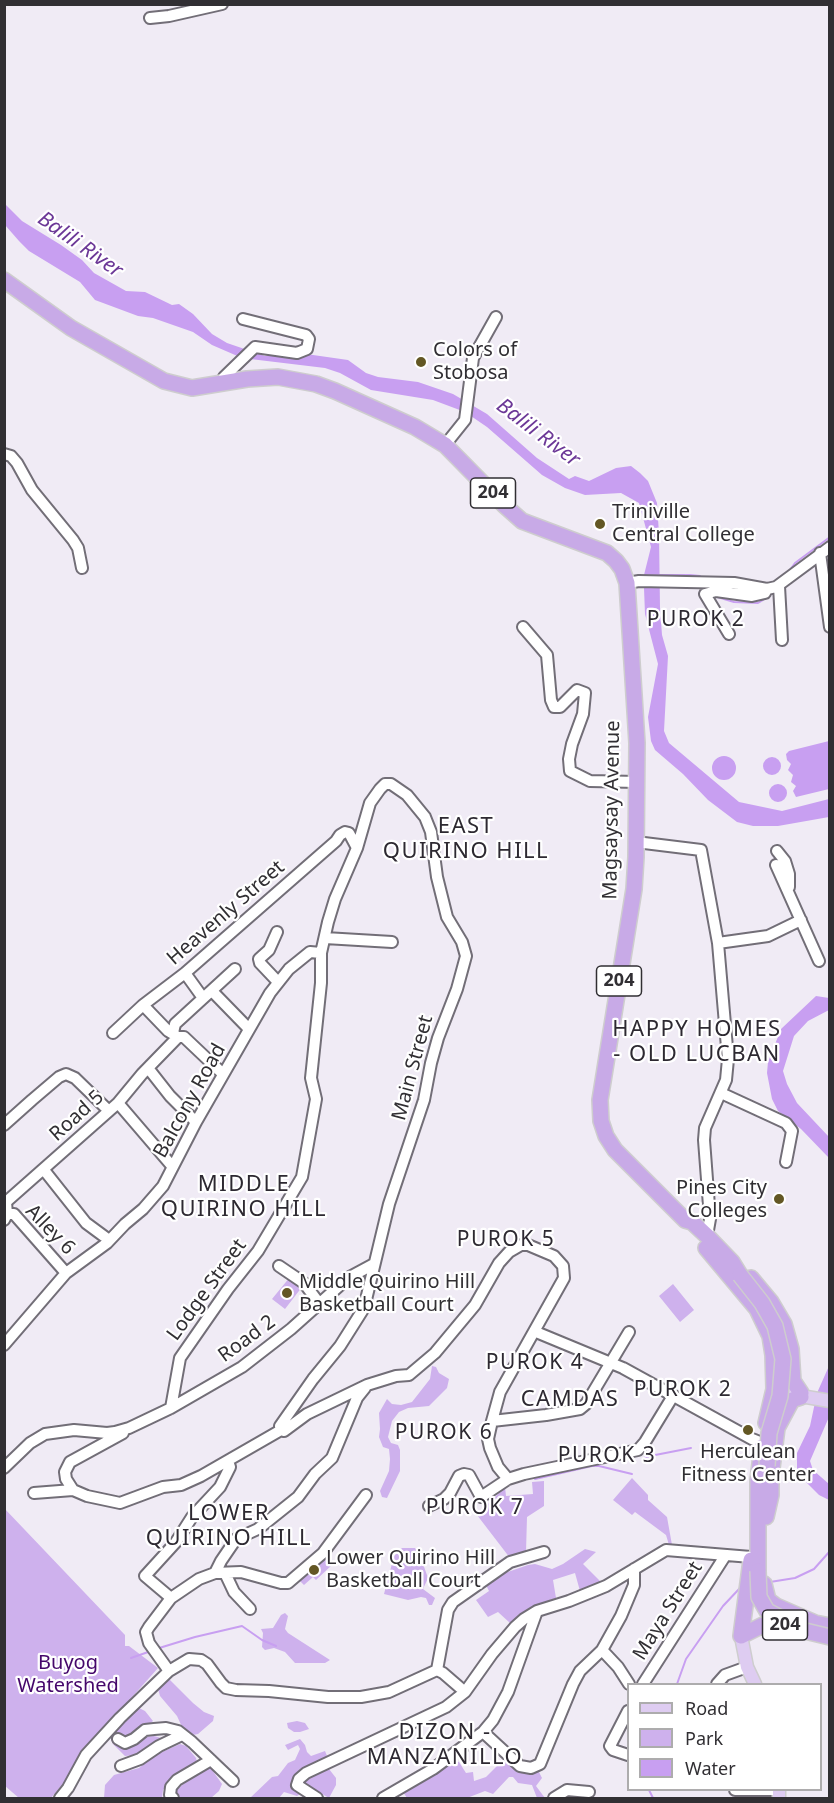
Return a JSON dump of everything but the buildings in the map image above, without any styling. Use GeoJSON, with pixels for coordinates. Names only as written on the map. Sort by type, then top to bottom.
{"type":"FeatureCollection","features":[{"type":"Feature","properties":{"kind":"highway","name":"204"},"geometry":{"type":"LineString","coordinates":[[4,280],[71,328],[164,381],[192,388],[247,379],[278,377],[315,384],[336,391],[415,427],[445,445]]}},
{"type":"Feature","properties":{"kind":"highway","name":"Magsaysay Avenue"},"geometry":{"type":"LineString","coordinates":[[445,445],[504,506],[522,520],[607,553],[622,569],[627,583],[637,782],[634,889],[600,1100],[601,1121],[606,1136],[615,1150],[685,1220],[692,1222],[707,1236],[762,1303],[775,1326],[783,1359],[780,1396],[770,1433],[767,1466],[761,1489],[766,1517],[756,1568],[769,1596]]}},
{"type":"Feature","properties":{"kind":"highway","name":"Magsaysay Avenue"},"geometry":{"type":"LineString","coordinates":[[685,1220],[687,1227],[757,1309],[791,1391],[787,1400],[781,1398],[770,1405],[762,1443],[757,1550],[758,1589],[762,1605],[769,1614],[781,1620],[805,1631],[830,1637]]}},
{"type":"Feature","properties":{"kind":"highway","name":"204"},"geometry":{"type":"LineString","coordinates":[[738,1272],[744,1270],[771,1302],[784,1324],[791,1349],[791,1391],[777,1428],[771,1495],[766,1517]]}},
{"type":"Feature","properties":{"kind":"highway","name":"204"},"geometry":{"type":"LineString","coordinates":[[761,1489],[752,1494],[756,1568],[749,1588],[746,1625],[775,1621],[811,1639],[830,1643]]}},
{"type":"Feature","properties":{"kind":"highway","name":"204"},"geometry":{"type":"LineString","coordinates":[[769,1596],[815,1623],[830,1626]]}},
{"type":"Feature","properties":{"kind":"highway"},"geometry":{"type":"LineString","coordinates":[[746,1625],[769,1596]]}},
{"type":"Feature","properties":{"kind":"main road"},"geometry":{"type":"LineString","coordinates":[[791,1391],[830,1401]]}},
{"type":"Feature","properties":{"kind":"main road"},"geometry":{"type":"LineString","coordinates":[[746,1625],[747,1667],[755,1683]]}},
{"type":"Feature","properties":{"kind":"street"},"geometry":{"type":"LineString","coordinates":[[150,18],[222,4]]}},
{"type":"Feature","properties":{"kind":"street"},"geometry":{"type":"LineString","coordinates":[[445,445],[465,420],[473,358],[496,317]]}},
{"type":"Feature","properties":{"kind":"street"},"geometry":{"type":"LineString","coordinates":[[222,384],[224,377],[258,347],[302,352],[307,349],[308,337],[243,319]]}},
{"type":"Feature","properties":{"kind":"street"},"geometry":{"type":"LineString","coordinates":[[4,454],[11,456],[17,463],[32,490],[73,540],[78,548],[82,568]]}},
{"type":"Feature","properties":{"kind":"street"},"geometry":{"type":"LineString","coordinates":[[627,583],[643,581],[726,583],[767,588],[780,586],[825,550]]}},
{"type":"Feature","properties":{"kind":"street"},"geometry":{"type":"LineString","coordinates":[[825,550],[830,627]]}},
{"type":"Feature","properties":{"kind":"street"},"geometry":{"type":"LineString","coordinates":[[780,586],[782,640]]}},
{"type":"Feature","properties":{"kind":"street"},"geometry":{"type":"LineString","coordinates":[[729,634],[711,592],[752,596],[765,593],[767,588]]}},
{"type":"Feature","properties":{"kind":"street"},"geometry":{"type":"LineString","coordinates":[[523,627],[547,655],[551,700],[554,707],[560,707],[577,690],[585,693],[583,714],[568,759],[570,771],[590,781],[637,782]]}},
{"type":"Feature","properties":{"kind":"street","name":"Main Street"},"geometry":{"type":"LineString","coordinates":[[281,1430],[280,1426],[344,1340],[364,1308],[390,1204],[424,1100],[438,1038],[457,989],[466,956],[462,942],[447,917],[437,877],[431,832],[415,802],[394,785],[385,784],[370,803],[357,848]]}},
{"type":"Feature","properties":{"kind":"street","name":"Heavenly Street"},"geometry":{"type":"LineString","coordinates":[[113,1033],[345,832],[349,833],[357,848]]}},
{"type":"Feature","properties":{"kind":"street"},"geometry":{"type":"LineString","coordinates":[[636,842],[701,850],[718,943],[728,1059],[726,1080],[705,1128],[711,1219],[707,1236]]}},
{"type":"Feature","properties":{"kind":"street"},"geometry":{"type":"LineString","coordinates":[[312,949],[325,938],[334,899],[357,848]]}},
{"type":"Feature","properties":{"kind":"street"},"geometry":{"type":"LineString","coordinates":[[777,851],[785,861],[789,874],[789,893]]}},
{"type":"Feature","properties":{"kind":"street"},"geometry":{"type":"LineString","coordinates":[[776,865],[819,961]]}},
{"type":"Feature","properties":{"kind":"street"},"geometry":{"type":"LineString","coordinates":[[718,943],[768,936],[801,920]]}},
{"type":"Feature","properties":{"kind":"street"},"geometry":{"type":"LineString","coordinates":[[277,932],[269,950],[259,959],[278,982]]}},
{"type":"Feature","properties":{"kind":"street"},"geometry":{"type":"LineString","coordinates":[[325,938],[392,942]]}},
{"type":"Feature","properties":{"kind":"street","name":"Balcony Road"},"geometry":{"type":"LineString","coordinates":[[4,1345],[66,1273],[110,1240],[143,1209],[163,1186],[196,1122],[260,1009],[289,969],[312,949]]}},
{"type":"Feature","properties":{"kind":"street","name":"Lodge Street"},"geometry":{"type":"LineString","coordinates":[[171,1408],[180,1358],[228,1289],[258,1251],[302,1177],[316,1099],[310,1078],[321,983],[312,949]]}},
{"type":"Feature","properties":{"kind":"street","name":"Road 5"},"geometry":{"type":"LineString","coordinates":[[6,1217],[6,1202],[118,1103],[176,1035],[176,1024],[235,969]]}},
{"type":"Feature","properties":{"kind":"street"},"geometry":{"type":"LineString","coordinates":[[185,973],[249,1029]]}},
{"type":"Feature","properties":{"kind":"street"},"geometry":{"type":"LineString","coordinates":[[143,1005],[168,1031],[184,1037],[223,1074]]}},
{"type":"Feature","properties":{"kind":"street"},"geometry":{"type":"LineString","coordinates":[[148,1068],[170,1096],[196,1122]]}},
{"type":"Feature","properties":{"kind":"street"},"geometry":{"type":"LineString","coordinates":[[4,1125],[59,1077],[66,1074],[75,1078],[109,1111]]}},
{"type":"Feature","properties":{"kind":"street"},"geometry":{"type":"LineString","coordinates":[[721,1094],[786,1123],[792,1131],[786,1162]]}},
{"type":"Feature","properties":{"kind":"street"},"geometry":{"type":"LineString","coordinates":[[118,1103],[172,1166]]}},
{"type":"Feature","properties":{"kind":"street"},"geometry":{"type":"LineString","coordinates":[[44,1170],[86,1223],[110,1240]]}},
{"type":"Feature","properties":{"kind":"street","name":"Alley 6"},"geometry":{"type":"LineString","coordinates":[[6,1217],[14,1214],[66,1273]]}},
{"type":"Feature","properties":{"kind":"street"},"geometry":{"type":"LineString","coordinates":[[33,1493],[73,1490],[87,1496],[120,1503],[163,1487],[180,1485],[288,1428],[307,1414],[367,1385],[396,1376],[409,1375],[450,1336],[476,1305],[499,1263],[509,1252],[521,1245],[528,1245],[554,1256],[563,1266],[565,1273],[561,1286],[536,1332],[500,1392],[488,1439],[498,1467],[508,1479]]}},
{"type":"Feature","properties":{"kind":"street","name":"Road 2"},"geometry":{"type":"LineString","coordinates":[[129,1428],[171,1408],[242,1367],[282,1337],[348,1278],[374,1264]]}},
{"type":"Feature","properties":{"kind":"street"},"geometry":{"type":"LineString","coordinates":[[279,1266],[304,1283],[319,1303]]}},
{"type":"Feature","properties":{"kind":"street"},"geometry":{"type":"LineString","coordinates":[[536,1332],[612,1362],[762,1443]]}},
{"type":"Feature","properties":{"kind":"street"},"geometry":{"type":"LineString","coordinates":[[492,1421],[580,1409],[586,1404],[629,1332]]}},
{"type":"Feature","properties":{"kind":"street"},"geometry":{"type":"LineString","coordinates":[[250,1609],[220,1573],[221,1560],[236,1539],[258,1529],[285,1509],[332,1458],[357,1398],[367,1385]]}},
{"type":"Feature","properties":{"kind":"street"},"geometry":{"type":"LineString","coordinates":[[429,1506],[444,1499],[459,1476],[464,1474],[469,1475],[481,1497],[508,1479],[524,1474],[638,1450],[673,1396]]}},
{"type":"Feature","properties":{"kind":"street"},"geometry":{"type":"LineString","coordinates":[[4,1468],[30,1443],[45,1434],[74,1430],[107,1434],[129,1428]]}},
{"type":"Feature","properties":{"kind":"street"},"geometry":{"type":"LineString","coordinates":[[73,1490],[66,1479],[65,1472],[70,1462],[107,1443],[129,1428]]}},
{"type":"Feature","properties":{"kind":"street"},"geometry":{"type":"LineString","coordinates":[[171,1598],[145,1576],[176,1542],[192,1517],[220,1487],[230,1467],[228,1461]]}},
{"type":"Feature","properties":{"kind":"street"},"geometry":{"type":"LineString","coordinates":[[169,1671],[149,1643],[146,1632],[171,1598],[199,1579],[220,1573],[241,1572],[288,1583],[323,1553],[366,1495]]}},
{"type":"Feature","properties":{"kind":"street"},"geometry":{"type":"LineString","coordinates":[[316,1798],[297,1785],[299,1779],[306,1773],[446,1707],[465,1692],[515,1627],[524,1618],[537,1611],[590,1593],[666,1550],[724,1556],[756,1568]]}},
{"type":"Feature","properties":{"kind":"street"},"geometry":{"type":"LineString","coordinates":[[437,1670],[448,1610],[453,1602],[510,1562],[544,1552]]}},
{"type":"Feature","properties":{"kind":"street","name":"Maya Street"},"geometry":{"type":"LineString","coordinates":[[645,1683],[724,1556]]}},
{"type":"Feature","properties":{"kind":"street"},"geometry":{"type":"LineString","coordinates":[[483,1732],[520,1766],[536,1767],[540,1764],[576,1677],[590,1660],[603,1650],[632,1594],[634,1569]]}},
{"type":"Feature","properties":{"kind":"street"},"geometry":{"type":"LineString","coordinates":[[383,1798],[433,1769],[483,1732],[493,1720],[508,1692],[537,1611]]}},
{"type":"Feature","properties":{"kind":"street"},"geometry":{"type":"LineString","coordinates":[[603,1650],[628,1683]]}},
{"type":"Feature","properties":{"kind":"street"},"geometry":{"type":"LineString","coordinates":[[60,1798],[86,1755],[120,1718],[169,1671],[193,1658],[207,1664],[225,1688],[328,1697],[362,1697],[389,1692],[437,1670]]}},
{"type":"Feature","properties":{"kind":"street"},"geometry":{"type":"LineString","coordinates":[[718,1683],[725,1675],[747,1667]]}},
{"type":"Feature","properties":{"kind":"street"},"geometry":{"type":"LineString","coordinates":[[437,1670],[465,1692]]}},
{"type":"Feature","properties":{"kind":"street"},"geometry":{"type":"LineString","coordinates":[[627,1713],[610,1746],[613,1750],[627,1755]]}},
{"type":"Feature","properties":{"kind":"street"},"geometry":{"type":"LineString","coordinates":[[118,1739],[124,1743],[134,1739],[145,1730],[166,1728],[182,1735],[232,1781]]}},
{"type":"Feature","properties":{"kind":"street"},"geometry":{"type":"LineString","coordinates":[[121,1766],[182,1735]]}},
{"type":"Feature","properties":{"kind":"street"},"geometry":{"type":"LineString","coordinates":[[173,1798],[170,1795],[171,1787],[177,1780],[211,1760]]}},
{"type":"Feature","properties":{"kind":"street"},"geometry":{"type":"LineString","coordinates":[[554,1798],[567,1790],[589,1792]]}},
{"type":"Feature","properties":{"kind":"street"},"geometry":{"type":"LineString","coordinates":[[750,1791],[779,1793]]}},
{"type":"Feature","properties":{"kind":"green space","name":"Middle Quirino Hill Basketball Court"},"geometry":{"type":"Polygon","coordinates":[[[290,1277],[302,1287],[285,1309],[272,1299],[290,1277]]]}},
{"type":"Feature","properties":{"kind":"green space"},"geometry":{"type":"Polygon","coordinates":[[[673,1284],[694,1310],[680,1322],[659,1296],[673,1284]]]}},
{"type":"Feature","properties":{"kind":"green space"},"geometry":{"type":"Polygon","coordinates":[[[432,1366],[449,1379],[447,1388],[429,1406],[408,1408],[399,1412],[392,1421],[388,1437],[391,1443],[398,1445],[400,1450],[400,1471],[387,1498],[382,1497],[380,1491],[389,1471],[390,1459],[389,1449],[383,1447],[379,1437],[379,1413],[387,1399],[392,1404],[401,1405],[412,1402],[430,1379],[432,1366]]]}},
{"type":"Feature","properties":{"kind":"green space"},"geometry":{"type":"Polygon","coordinates":[[[632,1478],[648,1495],[648,1500],[667,1517],[672,1545],[669,1545],[666,1535],[635,1512],[632,1515],[613,1500],[632,1478]]]}},
{"type":"Feature","properties":{"kind":"green space"},"geometry":{"type":"Polygon","coordinates":[[[544,1481],[544,1506],[527,1517],[526,1552],[510,1558],[477,1515],[505,1487],[506,1496],[533,1494],[532,1482],[544,1481]]]}},
{"type":"Feature","properties":{"kind":"green space","name":"Buyog Watershed"},"geometry":{"type":"Polygon","coordinates":[[[4,1508],[125,1635],[125,1646],[129,1646],[158,1668],[77,1759],[68,1778],[51,1798],[19,1798],[5,1786],[4,1508]]]}},
{"type":"Feature","properties":{"kind":"green space"},"geometry":{"type":"Polygon","coordinates":[[[402,1548],[415,1548],[422,1561],[428,1578],[423,1589],[435,1598],[432,1605],[429,1605],[426,1598],[408,1600],[384,1594],[394,1556],[402,1548]]]}},
{"type":"Feature","properties":{"kind":"green space"},"geometry":{"type":"Polygon","coordinates":[[[585,1549],[596,1552],[583,1564],[601,1582],[594,1586],[580,1591],[575,1573],[553,1580],[556,1598],[531,1607],[510,1623],[498,1612],[488,1617],[476,1600],[489,1591],[486,1585],[502,1574],[535,1564],[552,1569],[585,1549]]]}},
{"type":"Feature","properties":{"kind":"green space","name":"Lower Quirino Hill Basketball Court"},"geometry":{"type":"Polygon","coordinates":[[[321,1551],[333,1564],[316,1580],[313,1577],[304,1585],[295,1576],[321,1551]]]}},
{"type":"Feature","properties":{"kind":"green space"},"geometry":{"type":"Polygon","coordinates":[[[285,1613],[288,1616],[285,1629],[288,1633],[330,1660],[325,1663],[295,1663],[285,1652],[274,1648],[265,1650],[262,1647],[261,1629],[273,1628],[281,1615],[285,1613]]]}},
{"type":"Feature","properties":{"kind":"green space"},"geometry":{"type":"Polygon","coordinates":[[[166,1676],[193,1703],[204,1712],[214,1716],[213,1721],[198,1734],[193,1735],[183,1729],[177,1716],[160,1696],[158,1689],[166,1676]]]}},
{"type":"Feature","properties":{"kind":"green space"},"geometry":{"type":"Polygon","coordinates":[[[135,1706],[145,1711],[153,1721],[148,1725],[144,1737],[154,1736],[161,1740],[135,1755],[125,1756],[113,1744],[111,1738],[135,1706]]]}},
{"type":"Feature","properties":{"kind":"green space"},"geometry":{"type":"Polygon","coordinates":[[[297,1721],[305,1723],[309,1729],[294,1732],[288,1728],[287,1723],[297,1721]]]}},
{"type":"Feature","properties":{"kind":"green space"},"geometry":{"type":"Polygon","coordinates":[[[300,1739],[311,1756],[325,1751],[327,1756],[310,1765],[296,1789],[300,1794],[297,1796],[284,1792],[279,1798],[250,1798],[272,1777],[278,1776],[288,1763],[295,1760],[300,1749],[298,1745],[288,1750],[285,1745],[300,1739]]]}},
{"type":"Feature","properties":{"kind":"green space"},"geometry":{"type":"Polygon","coordinates":[[[180,1744],[186,1746],[197,1762],[168,1783],[163,1790],[162,1798],[104,1798],[105,1785],[114,1775],[139,1768],[153,1756],[180,1744]]]}},
{"type":"Feature","properties":{"kind":"green space"},"geometry":{"type":"Polygon","coordinates":[[[455,1761],[459,1762],[466,1773],[473,1772],[474,1781],[486,1777],[502,1761],[509,1763],[516,1770],[539,1772],[542,1778],[536,1786],[545,1798],[537,1798],[532,1785],[518,1783],[513,1777],[509,1777],[493,1794],[485,1791],[467,1798],[407,1798],[403,1792],[455,1761]]]}},
{"type":"Feature","properties":{"kind":"green space"},"geometry":{"type":"Polygon","coordinates":[[[210,1767],[222,1784],[219,1791],[211,1798],[177,1798],[174,1793],[182,1785],[210,1767]]]}},
{"type":"Feature","properties":{"kind":"green space"},"geometry":{"type":"Polygon","coordinates":[[[329,1769],[336,1778],[336,1785],[329,1798],[303,1783],[303,1780],[319,1770],[329,1769]]]}},
{"type":"Feature","properties":{"kind":"water"},"geometry":{"type":"Polygon","coordinates":[[[4,203],[22,221],[82,260],[94,273],[126,291],[145,292],[172,305],[179,304],[193,314],[212,334],[227,343],[265,356],[299,353],[348,360],[366,373],[378,377],[418,382],[453,394],[487,414],[537,458],[569,479],[575,476],[589,481],[616,468],[631,466],[648,481],[657,503],[660,608],[662,635],[668,656],[664,731],[669,743],[739,802],[782,811],[829,799],[829,817],[778,826],[753,826],[737,822],[708,800],[655,750],[651,741],[648,717],[658,664],[645,614],[644,588],[644,575],[651,547],[639,503],[621,493],[585,495],[565,488],[542,475],[487,427],[465,412],[433,400],[371,390],[340,373],[325,368],[242,358],[212,345],[193,332],[153,318],[138,316],[95,300],[80,282],[29,251],[19,241],[5,225],[4,203]]]}},
{"type":"Feature","properties":{"kind":"water"},"geometry":{"type":"Polygon","coordinates":[[[829,741],[829,789],[796,797],[793,791],[796,786],[791,782],[793,775],[788,770],[791,764],[786,754],[789,751],[829,741]]]}},
{"type":"Feature","properties":{"kind":"water"},"geometry":{"type":"Polygon","coordinates":[[[724,756],[732,760],[736,768],[732,776],[724,780],[716,776],[712,768],[716,760],[724,756]]]}},
{"type":"Feature","properties":{"kind":"water"},"geometry":{"type":"Polygon","coordinates":[[[772,757],[778,760],[781,766],[778,772],[772,775],[766,772],[763,766],[766,760],[772,757]]]}},
{"type":"Feature","properties":{"kind":"water"},"geometry":{"type":"Polygon","coordinates":[[[778,784],[784,787],[787,793],[784,799],[778,802],[772,799],[769,793],[772,787],[778,784]]]}},
{"type":"Feature","properties":{"kind":"water"},"geometry":{"type":"Polygon","coordinates":[[[816,996],[829,998],[829,1010],[808,1021],[794,1036],[783,1071],[797,1103],[829,1137],[829,1158],[801,1129],[778,1111],[772,1099],[767,1073],[768,1062],[781,1029],[816,996]]]}},
{"type":"Feature","properties":{"kind":"water"},"geometry":{"type":"Polygon","coordinates":[[[829,1366],[829,1417],[810,1461],[813,1470],[829,1484],[829,1500],[819,1495],[797,1473],[797,1453],[810,1426],[817,1393],[829,1366]]]}},
{"type":"Feature","properties":{"kind":"waterway"},"geometry":{"type":"LineString","coordinates":[[787,574],[795,563],[830,537]]}},
{"type":"Feature","properties":{"kind":"waterway"},"geometry":{"type":"LineString","coordinates":[[658,575],[690,575],[700,576],[702,579]]}},
{"type":"Feature","properties":{"kind":"waterway"},"geometry":{"type":"LineString","coordinates":[[714,596],[734,602],[758,603],[763,600]]}},
{"type":"Feature","properties":{"kind":"waterway"},"geometry":{"type":"LineString","coordinates":[[645,1457],[691,1448]]}},
{"type":"Feature","properties":{"kind":"waterway"},"geometry":{"type":"LineString","coordinates":[[535,1479],[592,1466],[632,1474]]}},
{"type":"Feature","properties":{"kind":"waterway"},"geometry":{"type":"LineString","coordinates":[[770,1582],[795,1578],[814,1569],[830,1551]]}},
{"type":"Feature","properties":{"kind":"waterway"},"geometry":{"type":"LineString","coordinates":[[677,1683],[686,1659],[723,1606],[740,1588]]}},
{"type":"Feature","properties":{"kind":"waterway"},"geometry":{"type":"LineString","coordinates":[[156,1649],[242,1626],[262,1640],[276,1646]]}},
{"type":"Feature","properties":{"kind":"waterway"},"geometry":{"type":"LineString","coordinates":[[131,1658],[151,1651]]}},
{"type":"Feature","properties":{"kind":"waterway"},"geometry":{"type":"LineString","coordinates":[[650,1791],[653,1798]]}},
{"type":"Feature","properties":{"kind":"place","name":"Colors of Stobosa"},"geometry":{"type":"Point","coordinates":[421,362]}},
{"type":"Feature","properties":{"kind":"place","name":"Triniville Central College"},"geometry":{"type":"Point","coordinates":[600,524]}},
{"type":"Feature","properties":{"kind":"place","name":"Pines City Colleges"},"geometry":{"type":"Point","coordinates":[779,1199]}},
{"type":"Feature","properties":{"kind":"place","name":"Middle Quirino Hill Basketball Court"},"geometry":{"type":"Point","coordinates":[287,1293]}},
{"type":"Feature","properties":{"kind":"place","name":"Herculean Fitness Center"},"geometry":{"type":"Point","coordinates":[748,1430]}},
{"type":"Feature","properties":{"kind":"place","name":"Lower Quirino Hill Basketball Court"},"geometry":{"type":"Point","coordinates":[314,1570]}},
{"type":"Feature","properties":{"kind":"district","name":"PUROK 2"},"geometry":{"type":"Point","coordinates":[696,620]}},
{"type":"Feature","properties":{"kind":"district","name":"EAST QUIRINO HILL"},"geometry":{"type":"Point","coordinates":[466,840]}},
{"type":"Feature","properties":{"kind":"district","name":"HAPPY HOMES - OLD LUCBAN"},"geometry":{"type":"Point","coordinates":[697,1042]}},
{"type":"Feature","properties":{"kind":"district","name":"MIDDLE QUIRINO HILL"},"geometry":{"type":"Point","coordinates":[244,1198]}},
{"type":"Feature","properties":{"kind":"district","name":"PUROK 5"},"geometry":{"type":"Point","coordinates":[506,1240]}},
{"type":"Feature","properties":{"kind":"district","name":"PUROK 4"},"geometry":{"type":"Point","coordinates":[535,1363]}},
{"type":"Feature","properties":{"kind":"district","name":"PUROK 2"},"geometry":{"type":"Point","coordinates":[683,1390]}},
{"type":"Feature","properties":{"kind":"district","name":"CAMDAS"},"geometry":{"type":"Point","coordinates":[570,1400]}},
{"type":"Feature","properties":{"kind":"district","name":"PUROK 6"},"geometry":{"type":"Point","coordinates":[444,1433]}},
{"type":"Feature","properties":{"kind":"district","name":"PUROK 3"},"geometry":{"type":"Point","coordinates":[607,1456]}},
{"type":"Feature","properties":{"kind":"district","name":"PUROK 7"},"geometry":{"type":"Point","coordinates":[475,1508]}},
{"type":"Feature","properties":{"kind":"district","name":"LOWER QUIRINO HILL"},"geometry":{"type":"Point","coordinates":[229,1526]}},
{"type":"Feature","properties":{"kind":"district","name":"DIZON - MANZANILLO"},"geometry":{"type":"Point","coordinates":[445,1746]}},
{"type":"Feature","properties":{"kind":"water label","name":"Balili River"},"geometry":{"type":"Point","coordinates":[80,245]}},
{"type":"Feature","properties":{"kind":"water label","name":"Balili River"},"geometry":{"type":"Point","coordinates":[538,433]}}]}
